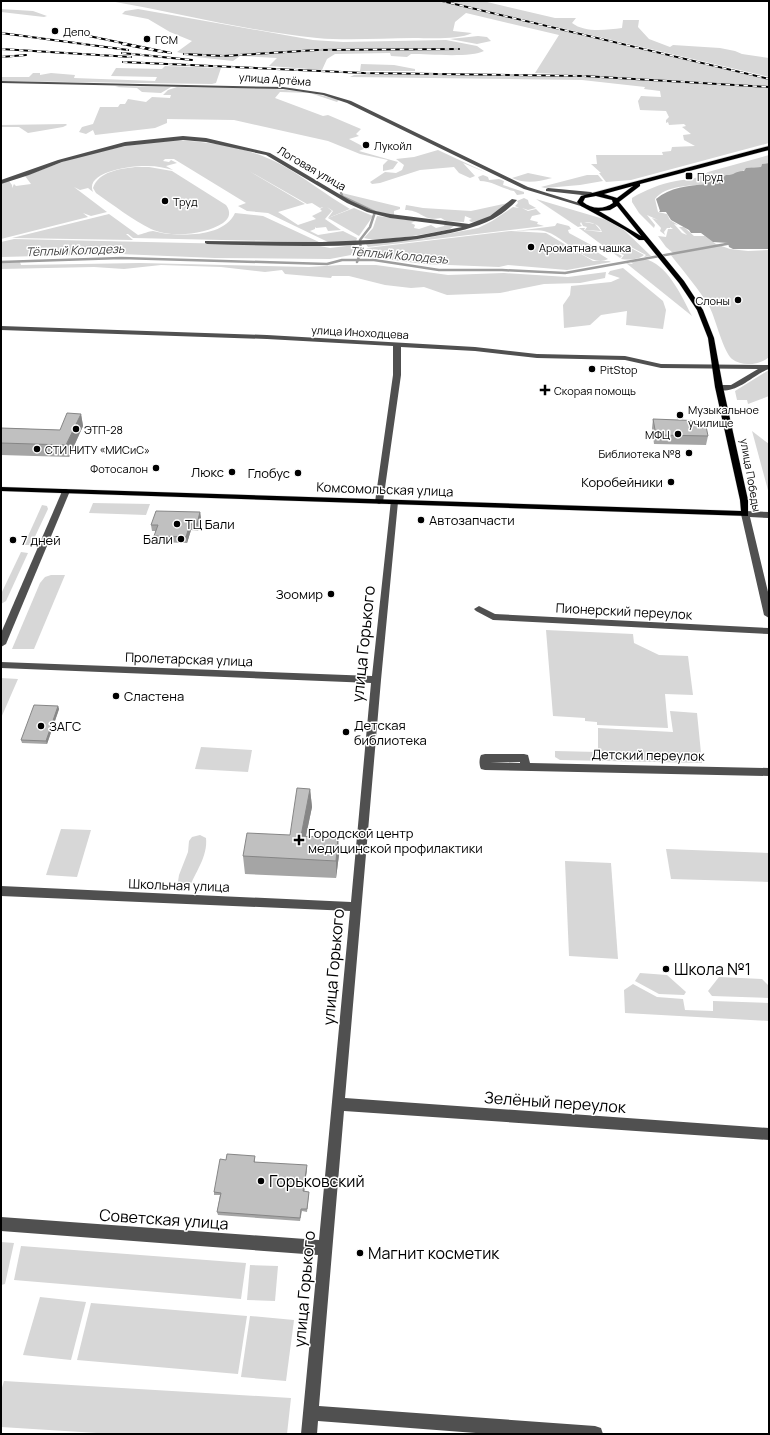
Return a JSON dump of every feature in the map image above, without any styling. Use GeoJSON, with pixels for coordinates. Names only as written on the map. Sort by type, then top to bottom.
{"type":"FeatureCollection","features":[{"type":"Feature","properties":{"kind":"main road"},"geometry":{"type":"LineString","coordinates":[[656,252],[628,229],[582,204],[581,199],[594,194],[641,183],[769,148]]}},
{"type":"Feature","properties":{"kind":"main road"},"geometry":{"type":"LineString","coordinates":[[586,206],[604,209],[614,206],[616,202],[641,183]]}},
{"type":"Feature","properties":{"kind":"main road"},"geometry":{"type":"LineString","coordinates":[[594,194],[607,196],[616,202]]}},
{"type":"Feature","properties":{"kind":"main road","name":"улица Победы"},"geometry":{"type":"LineString","coordinates":[[616,202],[682,282],[700,310],[711,338],[717,367],[719,387],[743,492],[745,514]]}},
{"type":"Feature","properties":{"kind":"main road","name":"Комсомольская улица"},"geometry":{"type":"LineString","coordinates":[[1,489],[745,514]]}},
{"type":"Feature","properties":{"kind":"street","name":"улица Артёма"},"geometry":{"type":"LineString","coordinates":[[1,82],[283,88],[324,94],[349,102],[526,188]]}},
{"type":"Feature","properties":{"kind":"street","name":"Логовая улица"},"geometry":{"type":"LineString","coordinates":[[1,182],[27,174],[60,160],[125,144],[183,138],[229,144],[268,154],[349,202],[370,211],[380,214],[472,226]]}},
{"type":"Feature","properties":{"kind":"street"},"geometry":{"type":"LineString","coordinates":[[526,188],[594,194]]}},
{"type":"Feature","properties":{"kind":"street"},"geometry":{"type":"LineString","coordinates":[[526,188],[586,206]]}},
{"type":"Feature","properties":{"kind":"street"},"geometry":{"type":"LineString","coordinates":[[207,242],[313,244],[368,243],[425,237],[472,226],[490,220],[509,207],[514,200]]}},
{"type":"Feature","properties":{"kind":"street","name":"улица Иноходцева"},"geometry":{"type":"LineString","coordinates":[[1,328],[267,337],[514,352],[538,356],[625,358],[661,366],[767,367]]}},
{"type":"Feature","properties":{"kind":"street"},"geometry":{"type":"LineString","coordinates":[[379,502],[397,375],[397,345]]}},
{"type":"Feature","properties":{"kind":"street"},"geometry":{"type":"LineString","coordinates":[[719,387],[733,387],[767,367]]}},
{"type":"Feature","properties":{"kind":"street"},"geometry":{"type":"LineString","coordinates":[[1,644],[66,491]]}},
{"type":"Feature","properties":{"kind":"street","name":"улица Горького"},"geometry":{"type":"LineString","coordinates":[[309,1434],[376,680],[394,502]]}},
{"type":"Feature","properties":{"kind":"street","name":"Комсомольская улица"},"geometry":{"type":"LineString","coordinates":[[745,514],[769,515]]}},
{"type":"Feature","properties":{"kind":"street","name":"улица Победы"},"geometry":{"type":"LineString","coordinates":[[745,514],[769,614]]}},
{"type":"Feature","properties":{"kind":"street","name":"Пионерский переулок"},"geometry":{"type":"LineString","coordinates":[[479,609],[493,617],[769,631]]}},
{"type":"Feature","properties":{"kind":"street","name":"Пролетарская улица"},"geometry":{"type":"LineString","coordinates":[[1,665],[376,680]]}},
{"type":"Feature","properties":{"kind":"street","name":"Детский переулок"},"geometry":{"type":"LineString","coordinates":[[526,766],[769,772]]}},
{"type":"Feature","properties":{"kind":"street","name":"Школьная улица"},"geometry":{"type":"LineString","coordinates":[[1,891],[356,906]]}},
{"type":"Feature","properties":{"kind":"street","name":"Зелёный переулок"},"geometry":{"type":"LineString","coordinates":[[338,1104],[769,1134]]}},
{"type":"Feature","properties":{"kind":"street","name":"Советская улица"},"geometry":{"type":"LineString","coordinates":[[1,1224],[325,1248]]}},
{"type":"Feature","properties":{"kind":"street"},"geometry":{"type":"LineString","coordinates":[[311,1413],[595,1434]]}},
{"type":"Feature","properties":{"kind":"shaded area"},"geometry":{"type":"Polygon","coordinates":[[[110,1],[437,1],[769,80],[769,86],[535,73],[559,35],[466,13],[455,22],[453,31],[472,33],[460,37],[329,39],[265,31],[110,1]]]}},
{"type":"Feature","properties":{"kind":"shaded area"},"geometry":{"type":"Polygon","coordinates":[[[446,1],[483,1],[555,18],[576,18],[572,23],[589,30],[622,28],[623,20],[639,20],[638,27],[649,39],[670,47],[673,45],[720,48],[742,54],[769,58],[769,77],[446,1]]]}},
{"type":"Feature","properties":{"kind":"shaded area"},"geometry":{"type":"Polygon","coordinates":[[[1,9],[33,11],[47,16],[44,17],[1,12],[1,9]]]}},
{"type":"Feature","properties":{"kind":"shaded area"},"geometry":{"type":"Polygon","coordinates":[[[138,9],[313,40],[343,42],[446,40],[477,46],[484,51],[460,55],[411,54],[407,57],[391,56],[390,53],[335,54],[327,59],[322,70],[269,66],[277,58],[240,56],[233,61],[196,57],[177,52],[192,41],[170,32],[148,19],[122,14],[125,11],[138,9]]]}},
{"type":"Feature","properties":{"kind":"shaded area"},"geometry":{"type":"Polygon","coordinates":[[[478,36],[487,37],[491,41],[477,44],[450,39],[478,36]]]}},
{"type":"Feature","properties":{"kind":"shaded area"},"geometry":{"type":"Polygon","coordinates":[[[361,64],[394,65],[415,69],[415,71],[360,71],[361,64]]]}},
{"type":"Feature","properties":{"kind":"shaded area"},"geometry":{"type":"Polygon","coordinates":[[[165,66],[221,68],[216,83],[212,84],[1,81],[1,77],[29,77],[33,73],[40,73],[40,75],[51,73],[75,75],[74,78],[155,81],[157,77],[111,76],[116,68],[162,69],[165,66]]]}},
{"type":"Feature","properties":{"kind":"shaded area"},"geometry":{"type":"Polygon","coordinates":[[[354,75],[585,77],[769,88],[769,143],[631,180],[606,182],[599,173],[601,173],[591,164],[597,164],[596,155],[663,155],[662,152],[671,151],[672,147],[695,146],[684,140],[683,135],[691,134],[682,127],[686,126],[684,124],[669,125],[668,122],[666,123],[666,120],[669,117],[666,111],[640,110],[638,101],[641,96],[661,97],[660,91],[644,89],[645,87],[582,80],[350,77],[354,75]]]}},
{"type":"Feature","properties":{"kind":"shaded area"},"geometry":{"type":"Polygon","coordinates":[[[115,87],[171,87],[161,93],[142,92],[137,88],[115,87]]]}},
{"type":"Feature","properties":{"kind":"shaded area"},"geometry":{"type":"Polygon","coordinates":[[[177,87],[258,88],[307,93],[280,92],[275,98],[323,116],[328,115],[361,129],[356,134],[359,136],[349,139],[366,148],[359,151],[398,162],[393,169],[383,171],[383,165],[388,160],[360,154],[328,141],[234,120],[167,119],[167,123],[155,128],[95,135],[93,130],[86,134],[79,132],[82,127],[93,124],[100,107],[118,107],[120,104],[125,104],[128,99],[146,102],[152,97],[170,98],[171,95],[163,95],[168,90],[177,87]]]}},
{"type":"Feature","properties":{"kind":"shaded area"},"geometry":{"type":"Polygon","coordinates":[[[312,94],[319,95],[339,100],[337,102],[312,94]]]}},
{"type":"Feature","properties":{"kind":"shaded area"},"geometry":{"type":"Polygon","coordinates":[[[1,125],[67,125],[63,127],[28,133],[19,127],[1,127],[1,125]]]}},
{"type":"Feature","properties":{"kind":"shaded area"},"geometry":{"type":"Polygon","coordinates":[[[176,140],[189,141],[229,146],[268,158],[289,169],[350,209],[328,218],[333,211],[327,207],[332,211],[325,219],[341,230],[328,231],[326,227],[315,227],[315,229],[310,231],[318,235],[343,231],[357,238],[356,242],[328,242],[268,213],[247,211],[238,206],[246,203],[174,159],[165,159],[163,161],[169,162],[171,160],[177,163],[166,166],[173,170],[151,166],[123,168],[103,174],[96,179],[92,185],[93,192],[88,188],[80,190],[74,187],[107,212],[91,216],[83,213],[88,217],[1,239],[1,183],[9,181],[12,188],[14,184],[16,186],[31,184],[25,176],[73,158],[130,145],[176,140]],[[249,171],[305,204],[278,212],[298,225],[316,219],[312,216],[322,211],[320,209],[323,207],[320,208],[312,203],[307,204],[249,171]]]}},
{"type":"Feature","properties":{"kind":"shaded area"},"geometry":{"type":"Polygon","coordinates":[[[438,150],[487,173],[463,163],[475,176],[470,178],[459,173],[454,167],[420,170],[380,183],[372,184],[370,182],[385,172],[396,173],[402,170],[404,165],[396,159],[414,157],[438,150]]]}},
{"type":"Feature","properties":{"kind":"shaded area"},"geometry":{"type":"Polygon","coordinates":[[[769,155],[769,163],[762,164],[761,167],[750,168],[726,178],[705,180],[706,184],[686,186],[665,191],[655,199],[658,212],[667,214],[670,220],[678,225],[674,224],[682,233],[687,235],[679,227],[684,227],[694,236],[705,236],[716,244],[730,249],[748,251],[769,250],[769,357],[761,362],[746,364],[736,362],[729,355],[706,301],[670,254],[673,253],[666,247],[658,236],[666,237],[668,229],[673,229],[670,227],[667,228],[664,232],[665,235],[660,231],[661,228],[652,218],[658,220],[647,215],[655,225],[654,228],[639,213],[632,202],[632,198],[647,190],[670,182],[697,177],[708,172],[769,155]]]}},
{"type":"Feature","properties":{"kind":"shaded area"},"geometry":{"type":"Polygon","coordinates":[[[769,163],[769,249],[733,249],[729,247],[728,243],[713,242],[701,233],[691,233],[689,230],[671,220],[666,212],[659,212],[656,199],[667,192],[680,188],[706,184],[705,180],[713,177],[721,179],[726,175],[744,171],[746,168],[761,167],[762,164],[769,163]]]}},
{"type":"Feature","properties":{"kind":"shaded area","name":"Труд"},"geometry":{"type":"Polygon","coordinates":[[[135,167],[149,167],[172,171],[226,205],[229,210],[228,217],[223,223],[216,227],[198,233],[168,234],[144,226],[96,193],[93,188],[96,182],[105,174],[135,167]]]}},
{"type":"Feature","properties":{"kind":"shaded area"},"geometry":{"type":"Polygon","coordinates":[[[528,173],[552,178],[532,182],[512,178],[528,173]]]}},
{"type":"Feature","properties":{"kind":"shaded area"},"geometry":{"type":"Polygon","coordinates":[[[483,175],[488,177],[489,180],[499,179],[504,181],[503,185],[524,192],[524,194],[517,195],[514,191],[489,182],[480,181],[478,177],[483,175]]]}},
{"type":"Feature","properties":{"kind":"shaded area"},"geometry":{"type":"Polygon","coordinates":[[[587,175],[598,175],[603,181],[580,185],[545,188],[541,187],[587,175]]]}},
{"type":"Feature","properties":{"kind":"shaded area"},"geometry":{"type":"Polygon","coordinates":[[[342,193],[400,207],[400,209],[394,211],[394,215],[378,212],[345,197],[342,193]]]}},
{"type":"Feature","properties":{"kind":"shaded area"},"geometry":{"type":"Polygon","coordinates":[[[524,198],[528,200],[529,204],[536,208],[528,210],[522,208],[528,211],[536,209],[541,214],[532,216],[530,220],[538,222],[537,224],[544,226],[368,247],[366,244],[426,238],[478,228],[492,221],[513,207],[519,208],[515,206],[518,203],[517,201],[524,198]]]}},
{"type":"Feature","properties":{"kind":"shaded area"},"geometry":{"type":"Polygon","coordinates":[[[536,199],[607,220],[624,230],[651,256],[644,257],[646,255],[631,247],[614,252],[622,256],[620,258],[579,228],[585,228],[584,230],[602,232],[597,225],[595,224],[601,231],[585,230],[587,227],[583,226],[581,222],[580,224],[582,226],[578,227],[536,199]]]}},
{"type":"Feature","properties":{"kind":"shaded area"},"geometry":{"type":"Polygon","coordinates":[[[508,203],[487,219],[477,222],[471,222],[469,220],[472,219],[465,216],[464,222],[446,221],[441,218],[430,218],[405,210],[406,205],[423,208],[471,211],[508,203]]]}},
{"type":"Feature","properties":{"kind":"shaded area"},"geometry":{"type":"Polygon","coordinates":[[[354,208],[373,216],[359,236],[328,218],[354,208]]]}},
{"type":"Feature","properties":{"kind":"shaded area"},"geometry":{"type":"Polygon","coordinates":[[[235,213],[263,216],[319,242],[133,238],[128,234],[126,234],[133,240],[12,238],[109,214],[138,235],[150,231],[169,234],[198,234],[208,232],[224,225],[231,220],[235,213]]]}},
{"type":"Feature","properties":{"kind":"shaded area"},"geometry":{"type":"Polygon","coordinates":[[[377,216],[416,221],[411,223],[415,225],[414,228],[419,229],[431,225],[436,228],[444,226],[445,224],[452,224],[454,226],[450,229],[406,237],[381,239],[364,238],[373,228],[377,216]]]}},
{"type":"Feature","properties":{"kind":"shaded area"},"geometry":{"type":"Polygon","coordinates":[[[557,223],[569,226],[571,229],[568,230],[569,233],[593,246],[597,252],[608,259],[601,261],[594,260],[547,232],[536,230],[516,231],[555,226],[557,223]]]}},
{"type":"Feature","properties":{"kind":"shaded area"},"geometry":{"type":"Polygon","coordinates":[[[511,231],[546,233],[593,261],[611,262],[567,270],[508,265],[499,267],[424,264],[361,256],[367,248],[511,231]]]}},
{"type":"Feature","properties":{"kind":"shaded area"},"geometry":{"type":"Polygon","coordinates":[[[14,239],[320,246],[330,248],[355,245],[351,255],[330,259],[215,258],[120,254],[1,257],[1,242],[14,239]]]}},
{"type":"Feature","properties":{"kind":"shaded area"},"geometry":{"type":"Polygon","coordinates":[[[631,248],[644,255],[639,258],[627,260],[621,259],[624,255],[616,252],[631,248]]]}},
{"type":"Feature","properties":{"kind":"shaded area"},"geometry":{"type":"Polygon","coordinates":[[[644,259],[660,267],[666,273],[678,290],[692,316],[626,263],[633,264],[631,262],[644,259]]]}},
{"type":"Feature","properties":{"kind":"shaded area"},"geometry":{"type":"Polygon","coordinates":[[[20,262],[21,265],[140,263],[309,267],[376,265],[448,275],[504,273],[568,277],[606,272],[605,278],[580,283],[544,284],[500,293],[447,295],[424,287],[411,288],[385,285],[349,276],[332,276],[331,278],[285,274],[282,270],[265,272],[221,267],[161,265],[124,269],[94,267],[1,269],[1,263],[20,262]]]}},
{"type":"Feature","properties":{"kind":"shaded area"},"geometry":{"type":"Polygon","coordinates":[[[623,268],[663,301],[666,310],[663,329],[626,325],[627,311],[601,315],[590,325],[564,328],[563,305],[570,295],[571,286],[611,282],[620,278],[608,274],[610,271],[623,268]]]}},
{"type":"Feature","properties":{"kind":"shaded area"},"geometry":{"type":"Polygon","coordinates":[[[769,370],[769,396],[748,404],[747,400],[737,400],[735,391],[769,370]]]}},
{"type":"Feature","properties":{"kind":"shaded area"},"geometry":{"type":"Polygon","coordinates":[[[752,431],[769,444],[769,494],[752,431]]]}},
{"type":"Feature","properties":{"kind":"shaded area"},"geometry":{"type":"Polygon","coordinates":[[[93,503],[150,504],[146,515],[89,513],[93,503]]]}},
{"type":"Feature","properties":{"kind":"shaded area"},"geometry":{"type":"Polygon","coordinates":[[[42,505],[47,506],[48,509],[31,545],[24,545],[42,505]]]}},
{"type":"Feature","properties":{"kind":"shaded area"},"geometry":{"type":"Polygon","coordinates":[[[21,552],[28,553],[6,601],[1,604],[1,594],[21,552]]]}},
{"type":"Feature","properties":{"kind":"shaded area"},"geometry":{"type":"Polygon","coordinates":[[[51,575],[65,575],[34,649],[12,649],[40,583],[45,577],[51,575]]]}},
{"type":"Feature","properties":{"kind":"shaded area"},"geometry":{"type":"Polygon","coordinates":[[[546,630],[633,634],[634,643],[659,655],[688,656],[693,695],[665,694],[668,728],[597,725],[597,722],[585,721],[585,718],[553,716],[546,630]]]}},
{"type":"Feature","properties":{"kind":"shaded area"},"geometry":{"type":"Polygon","coordinates":[[[1,678],[18,679],[1,718],[1,678]]]}},
{"type":"Feature","properties":{"kind":"shaded area"},"geometry":{"type":"Polygon","coordinates":[[[670,711],[697,713],[702,763],[560,760],[555,757],[555,751],[598,752],[598,728],[673,732],[670,711]]]}},
{"type":"Feature","properties":{"kind":"shaded area"},"geometry":{"type":"Polygon","coordinates":[[[201,747],[252,750],[248,772],[195,769],[201,747]]]}},
{"type":"Feature","properties":{"kind":"shaded area"},"geometry":{"type":"Polygon","coordinates":[[[61,829],[91,830],[77,877],[46,875],[61,829]]]}},
{"type":"Feature","properties":{"kind":"shaded area"},"geometry":{"type":"Polygon","coordinates":[[[200,835],[206,838],[203,858],[189,889],[183,890],[177,888],[179,875],[188,852],[189,841],[192,837],[200,835]]]}},
{"type":"Feature","properties":{"kind":"shaded area"},"geometry":{"type":"Polygon","coordinates":[[[666,849],[769,853],[769,882],[671,879],[666,849]]]}},
{"type":"Feature","properties":{"kind":"shaded area"},"geometry":{"type":"Polygon","coordinates":[[[565,861],[611,863],[618,959],[569,956],[565,861]]]}},
{"type":"Feature","properties":{"kind":"shaded area"},"geometry":{"type":"Polygon","coordinates":[[[640,973],[667,975],[686,992],[684,995],[659,994],[635,981],[640,973]]]}},
{"type":"Feature","properties":{"kind":"shaded area"},"geometry":{"type":"Polygon","coordinates":[[[719,977],[762,979],[769,986],[769,998],[712,996],[708,991],[719,977]]]}},
{"type":"Feature","properties":{"kind":"shaded area"},"geometry":{"type":"Polygon","coordinates":[[[633,984],[657,997],[683,999],[685,1010],[713,1011],[713,1001],[769,1003],[769,1021],[625,1013],[624,990],[633,984]]]}},
{"type":"Feature","properties":{"kind":"shaded area"},"geometry":{"type":"Polygon","coordinates":[[[1,1242],[14,1243],[5,1284],[1,1285],[1,1242]]]}},
{"type":"Feature","properties":{"kind":"shaded area"},"geometry":{"type":"Polygon","coordinates":[[[21,1246],[246,1263],[241,1299],[14,1280],[21,1246]]]}},
{"type":"Feature","properties":{"kind":"shaded area"},"geometry":{"type":"Polygon","coordinates":[[[250,1265],[278,1266],[275,1301],[247,1300],[250,1265]]]}},
{"type":"Feature","properties":{"kind":"shaded area"},"geometry":{"type":"Polygon","coordinates":[[[40,1297],[86,1302],[71,1360],[23,1355],[40,1297]]]}},
{"type":"Feature","properties":{"kind":"shaded area"},"geometry":{"type":"Polygon","coordinates":[[[91,1303],[247,1316],[238,1374],[77,1360],[91,1303]]]}},
{"type":"Feature","properties":{"kind":"shaded area"},"geometry":{"type":"Polygon","coordinates":[[[250,1316],[294,1320],[286,1381],[241,1377],[250,1316]]]}},
{"type":"Feature","properties":{"kind":"shaded area"},"geometry":{"type":"Polygon","coordinates":[[[4,1381],[291,1398],[287,1434],[113,1434],[1,1427],[1,1391],[4,1381]]]}},
{"type":"Feature","properties":{"kind":"building"},"geometry":{"type":"Polygon","coordinates":[[[67,413],[81,414],[66,445],[1,443],[1,428],[60,430],[67,413]]]}},
{"type":"Feature","properties":{"kind":"building"},"geometry":{"type":"Polygon","coordinates":[[[653,419],[705,421],[708,436],[656,435],[653,419]]]}},
{"type":"Feature","properties":{"kind":"building","name":"ТЦ Бали"},"geometry":{"type":"Polygon","coordinates":[[[156,511],[200,512],[197,524],[190,524],[186,537],[154,536],[158,525],[151,525],[156,511]]]}},
{"type":"Feature","properties":{"kind":"building","name":"ЗАГС"},"geometry":{"type":"Polygon","coordinates":[[[34,705],[58,706],[46,741],[21,740],[34,705]]]}},
{"type":"Feature","properties":{"kind":"building"},"geometry":{"type":"Polygon","coordinates":[[[297,788],[310,789],[301,836],[338,838],[336,861],[243,856],[247,833],[290,835],[297,788]]]}},
{"type":"Feature","properties":{"kind":"building","name":"Горьковский"},"geometry":{"type":"Polygon","coordinates":[[[227,1154],[255,1156],[254,1162],[307,1165],[303,1191],[309,1192],[307,1209],[301,1209],[300,1218],[217,1212],[221,1193],[214,1192],[220,1159],[226,1160],[227,1154]]]}},
{"type":"Feature","properties":{"kind":"waterway"},"geometry":{"type":"LineString","coordinates":[[341,193],[343,197],[375,212],[370,227],[360,240],[361,252],[358,260]]}},
{"type":"Feature","properties":{"kind":"waterway","name":"Тёплый Колодезь"},"geometry":{"type":"LineString","coordinates":[[358,260],[374,260],[439,270],[502,270],[565,273],[732,243]]}},
{"type":"Feature","properties":{"kind":"waterway","name":"Тёплый Колодезь"},"geometry":{"type":"LineString","coordinates":[[1,262],[121,258],[327,264],[342,260],[358,260]]}},
{"type":"Feature","properties":{"kind":"railway"},"geometry":{"type":"LineString","coordinates":[[442,1],[769,79]]}},
{"type":"Feature","properties":{"kind":"railway"},"geometry":{"type":"LineString","coordinates":[[1,33],[128,50]]}},
{"type":"Feature","properties":{"kind":"railway"},"geometry":{"type":"LineString","coordinates":[[79,34],[171,53]]}},
{"type":"Feature","properties":{"kind":"railway"},"geometry":{"type":"LineString","coordinates":[[122,44],[162,52]]}},
{"type":"Feature","properties":{"kind":"railway"},"geometry":{"type":"LineString","coordinates":[[1,49],[131,57]]}},
{"type":"Feature","properties":{"kind":"railway"},"geometry":{"type":"LineString","coordinates":[[184,54],[223,56],[317,50],[459,49]]}},
{"type":"Feature","properties":{"kind":"railway"},"geometry":{"type":"LineString","coordinates":[[122,53],[192,60]]}},
{"type":"Feature","properties":{"kind":"railway"},"geometry":{"type":"LineString","coordinates":[[1,57],[26,55]]}},
{"type":"Feature","properties":{"kind":"railway"},"geometry":{"type":"LineString","coordinates":[[123,62],[364,73],[584,76],[769,87]]}},
{"type":"Feature","properties":{"kind":"place","name":"Депо"},"geometry":{"type":"Point","coordinates":[55,31]}},
{"type":"Feature","properties":{"kind":"place","name":"ГСМ"},"geometry":{"type":"Point","coordinates":[147,39]}},
{"type":"Feature","properties":{"kind":"place","name":"Лукойл"},"geometry":{"type":"Point","coordinates":[366,145]}},
{"type":"Feature","properties":{"kind":"place","name":"Пруд"},"geometry":{"type":"Point","coordinates":[689,176]}},
{"type":"Feature","properties":{"kind":"place","name":"Труд"},"geometry":{"type":"Point","coordinates":[165,201]}},
{"type":"Feature","properties":{"kind":"place","name":"Ароматная чашка"},"geometry":{"type":"Point","coordinates":[531,247]}},
{"type":"Feature","properties":{"kind":"place","name":"Слоны"},"geometry":{"type":"Point","coordinates":[738,300]}},
{"type":"Feature","properties":{"kind":"place","name":"PitStop"},"geometry":{"type":"Point","coordinates":[592,369]}},
{"type":"Feature","properties":{"kind":"place","name":"Скорая помощь"},"geometry":{"type":"Point","coordinates":[545,390]}},
{"type":"Feature","properties":{"kind":"place","name":"Музыкальное училище"},"geometry":{"type":"Point","coordinates":[680,415]}},
{"type":"Feature","properties":{"kind":"place","name":"ЭТП-28"},"geometry":{"type":"Point","coordinates":[76,429]}},
{"type":"Feature","properties":{"kind":"place","name":"МФЦ"},"geometry":{"type":"Point","coordinates":[678,434]}},
{"type":"Feature","properties":{"kind":"place","name":"СТИ НИТУ «МИСиС»"},"geometry":{"type":"Point","coordinates":[37,449]}},
{"type":"Feature","properties":{"kind":"place","name":"Библиотека №8"},"geometry":{"type":"Point","coordinates":[689,453]}},
{"type":"Feature","properties":{"kind":"place","name":"Фотосалон"},"geometry":{"type":"Point","coordinates":[156,468]}},
{"type":"Feature","properties":{"kind":"place","name":"Люкс"},"geometry":{"type":"Point","coordinates":[232,472]}},
{"type":"Feature","properties":{"kind":"place","name":"Глобус"},"geometry":{"type":"Point","coordinates":[298,473]}},
{"type":"Feature","properties":{"kind":"place","name":"Коробейники"},"geometry":{"type":"Point","coordinates":[671,482]}},
{"type":"Feature","properties":{"kind":"place","name":"Автозапчасти"},"geometry":{"type":"Point","coordinates":[421,520]}},
{"type":"Feature","properties":{"kind":"place","name":"ТЦ Бали"},"geometry":{"type":"Point","coordinates":[177,524]}},
{"type":"Feature","properties":{"kind":"place","name":"Бали"},"geometry":{"type":"Point","coordinates":[181,539]}},
{"type":"Feature","properties":{"kind":"place","name":"7 дней"},"geometry":{"type":"Point","coordinates":[13,540]}},
{"type":"Feature","properties":{"kind":"place","name":"Зоомир"},"geometry":{"type":"Point","coordinates":[331,594]}},
{"type":"Feature","properties":{"kind":"place","name":"Сластена"},"geometry":{"type":"Point","coordinates":[116,696]}},
{"type":"Feature","properties":{"kind":"place","name":"ЗАГС"},"geometry":{"type":"Point","coordinates":[41,726]}},
{"type":"Feature","properties":{"kind":"place","name":"Детская библиотека"},"geometry":{"type":"Point","coordinates":[346,732]}},
{"type":"Feature","properties":{"kind":"place","name":"Городской центр медицинской профилактики"},"geometry":{"type":"Point","coordinates":[299,840]}},
{"type":"Feature","properties":{"kind":"place","name":"Школа №1"},"geometry":{"type":"Point","coordinates":[666,969]}},
{"type":"Feature","properties":{"kind":"place","name":"Горьковский"},"geometry":{"type":"Point","coordinates":[261,1181]}},
{"type":"Feature","properties":{"kind":"place","name":"Магнит косметик"},"geometry":{"type":"Point","coordinates":[360,1253]}}]}
